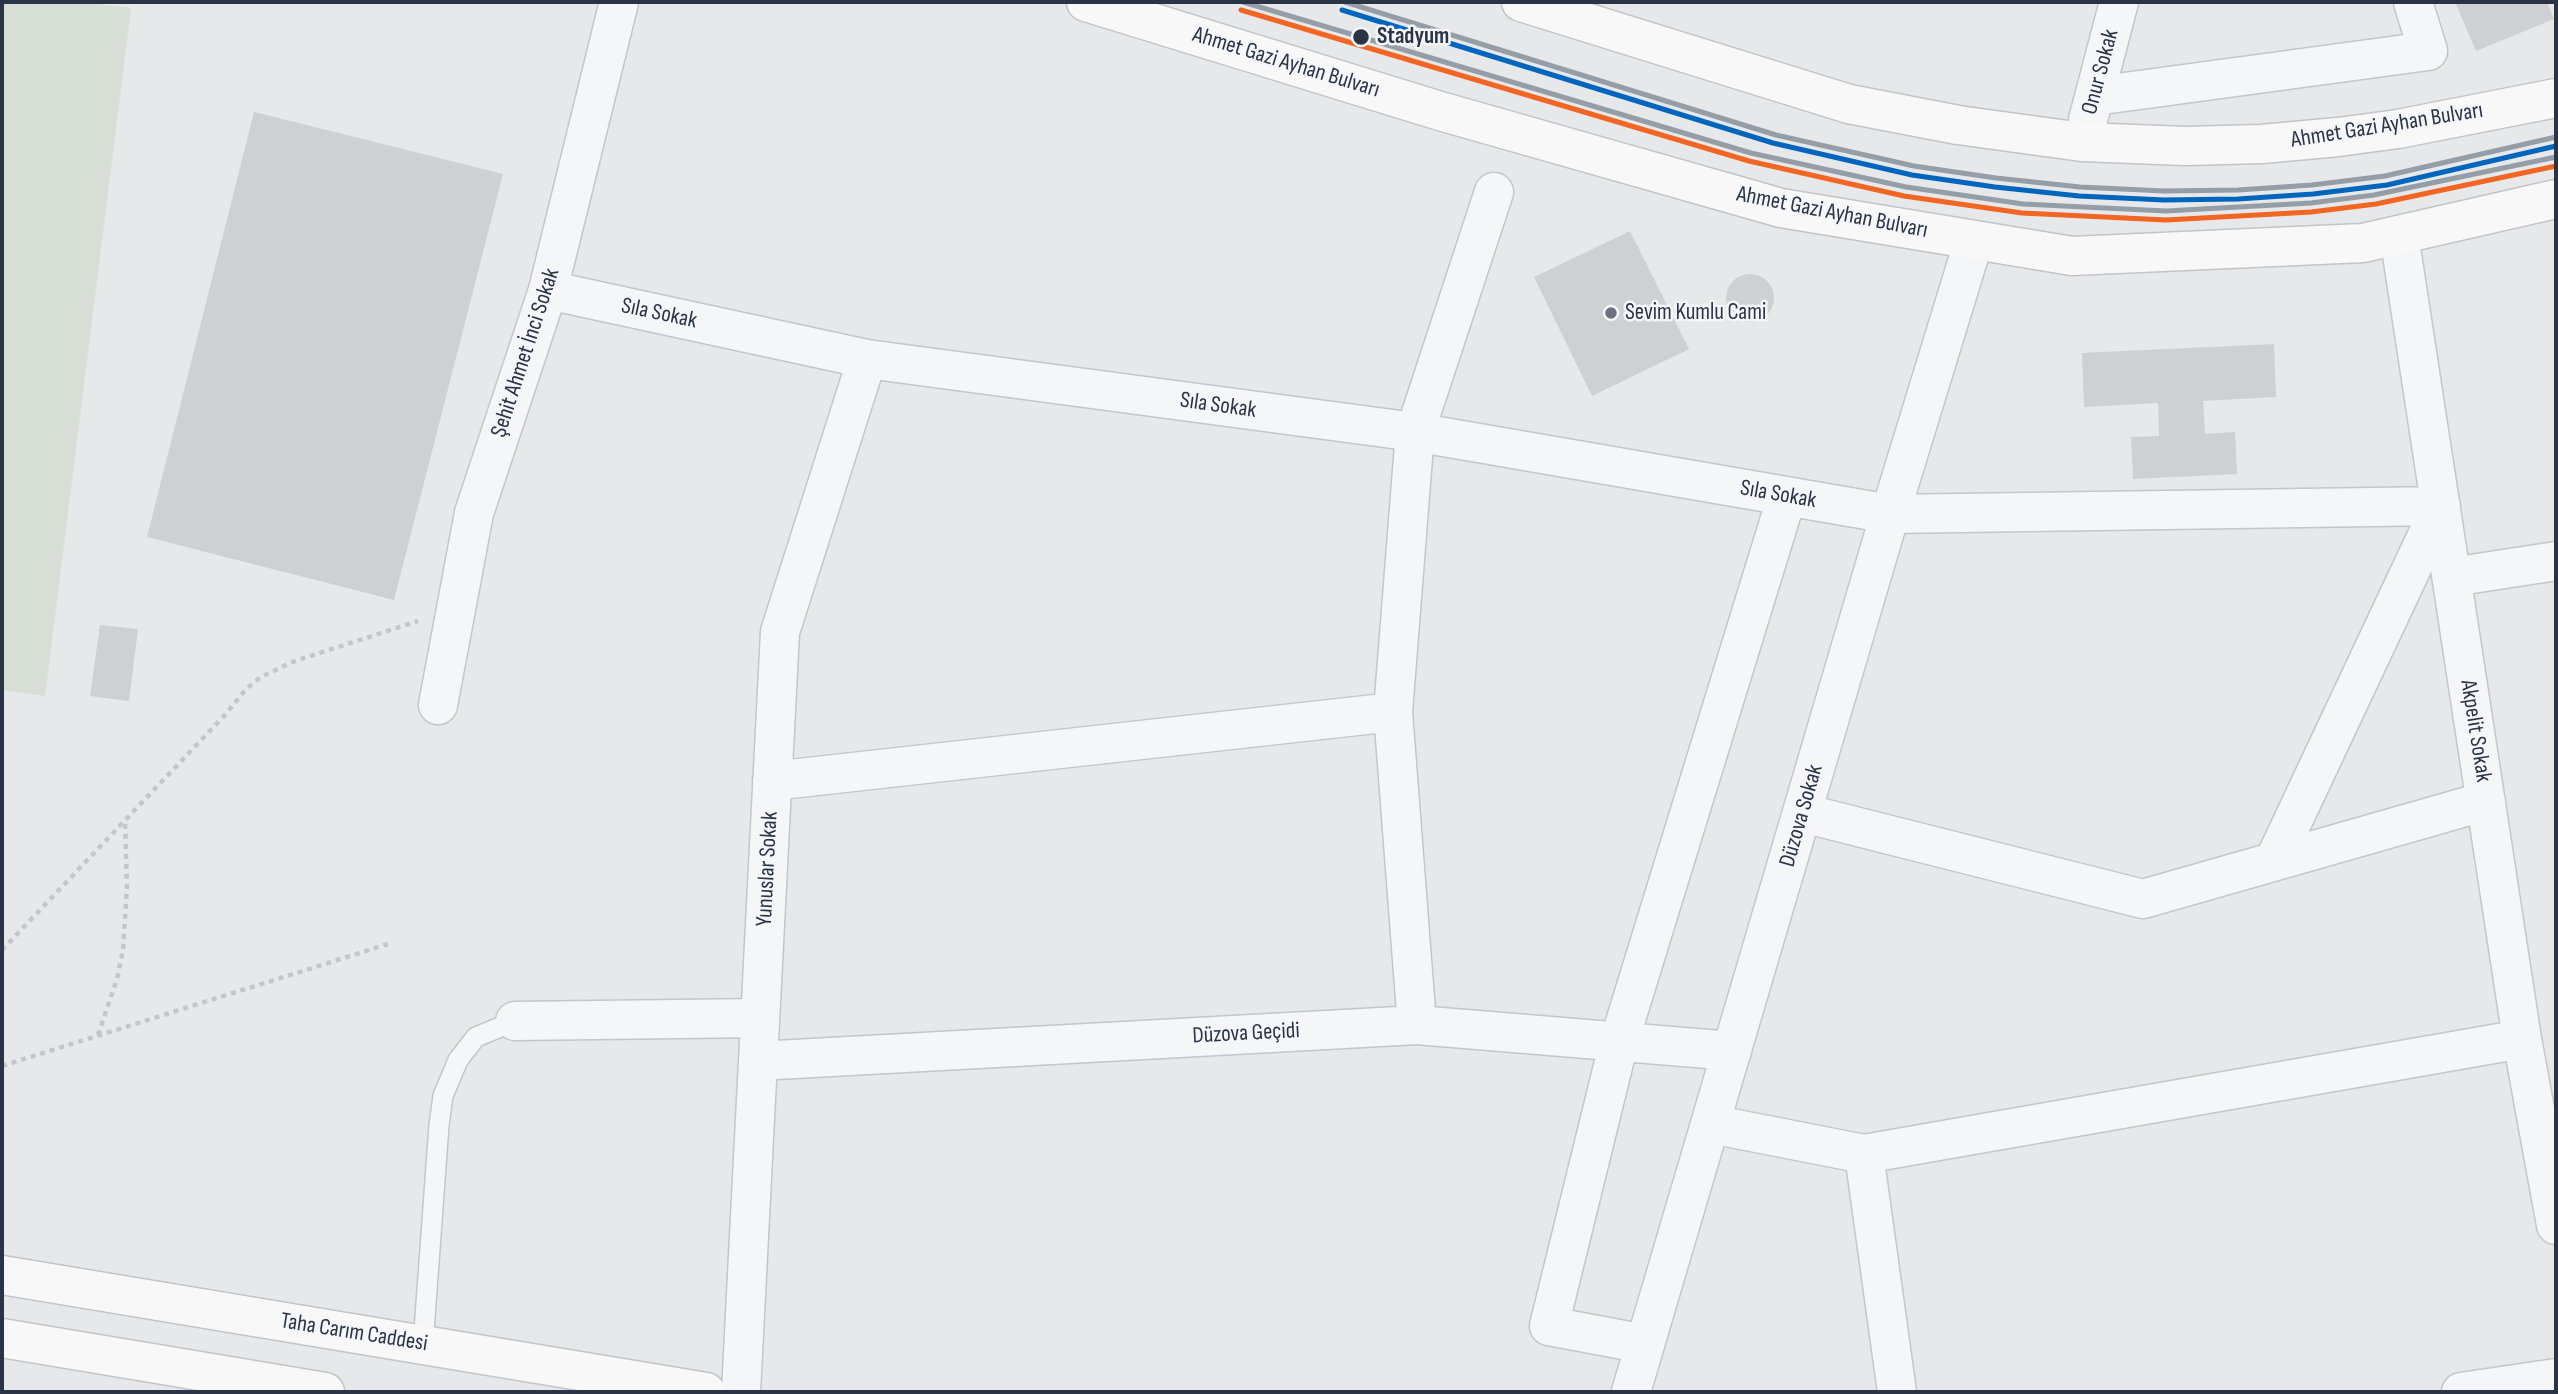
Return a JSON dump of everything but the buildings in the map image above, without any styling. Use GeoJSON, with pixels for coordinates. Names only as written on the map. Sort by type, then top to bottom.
{"type":"FeatureCollection","features":[{"type":"Feature","properties":{"kind":"main road","name":"Ahmet Gazi Ayhan Bulvarı"},"geometry":{"type":"LineString","coordinates":[[1086,2],[1440,111],[1781,208],[2072,256],[2363,243],[2556,199]]}},
{"type":"Feature","properties":{"kind":"main road","name":"Ahmet Gazi Ayhan Bulvarı"},"geometry":{"type":"LineString","coordinates":[[1521,2],[1849,104],[1958,125],[2082,142],[2185,146],[2262,144],[2338,137],[2398,129],[2556,98]]}},
{"type":"Feature","properties":{"kind":"main road","name":"Taha Carım Caddesi"},"geometry":{"type":"LineString","coordinates":[[2,1275],[706,1392]]}},
{"type":"Feature","properties":{"kind":"main road"},"geometry":{"type":"LineString","coordinates":[[2,1338],[326,1392]]}},
{"type":"Feature","properties":{"kind":"street","name":"Şehit Ahmet İnci Sokak"},"geometry":{"type":"LineString","coordinates":[[438,705],[474,513],[548,290],[619,2]]}},
{"type":"Feature","properties":{"kind":"street","name":"Onur Sokak"},"geometry":{"type":"LineString","coordinates":[[2082,142],[2119,2]]}},
{"type":"Feature","properties":{"kind":"street"},"geometry":{"type":"LineString","coordinates":[[2095,96],[2428,51],[2413,2]]}},
{"type":"Feature","properties":{"kind":"street"},"geometry":{"type":"LineString","coordinates":[[1417,1025],[1393,712],[1415,432],[1494,192]]}},
{"type":"Feature","properties":{"kind":"street","name":"Akpelit Sokak"},"geometry":{"type":"LineString","coordinates":[[2399,235],[2522,1039],[2556,1225]]}},
{"type":"Feature","properties":{"kind":"street","name":"Düzova Sokak"},"geometry":{"type":"LineString","coordinates":[[1631,1392],[1890,514],[1974,240]]}},
{"type":"Feature","properties":{"kind":"street","name":"Sıla Sokak"},"geometry":{"type":"LineString","coordinates":[[548,290],[867,359],[1415,432],[1890,514],[2441,506]]}},
{"type":"Feature","properties":{"kind":"street","name":"Yunuslar Sokak"},"geometry":{"type":"LineString","coordinates":[[741,1392],[780,632],[867,359]]}},
{"type":"Feature","properties":{"kind":"street"},"geometry":{"type":"LineString","coordinates":[[1645,1344],[1549,1326],[1619,1042],[1787,496]]}},
{"type":"Feature","properties":{"kind":"street"},"geometry":{"type":"LineString","coordinates":[[2274,861],[2441,506]]}},
{"type":"Feature","properties":{"kind":"street"},"geometry":{"type":"LineString","coordinates":[[2452,577],[2556,561]]}},
{"type":"Feature","properties":{"kind":"street"},"geometry":{"type":"LineString","coordinates":[[772,781],[1393,712]]}},
{"type":"Feature","properties":{"kind":"street"},"geometry":{"type":"LineString","coordinates":[[1803,813],[2143,899],[2486,801]]}},
{"type":"Feature","properties":{"kind":"street"},"geometry":{"type":"LineString","coordinates":[[515,1021],[760,1018]]}},
{"type":"Feature","properties":{"kind":"street","name":"Düzova Geçidi"},"geometry":{"type":"LineString","coordinates":[[758,1061],[1417,1025],[1732,1051]]}},
{"type":"Feature","properties":{"kind":"street"},"geometry":{"type":"LineString","coordinates":[[1711,1124],[1864,1154],[2522,1039]]}},
{"type":"Feature","properties":{"kind":"street"},"geometry":{"type":"LineString","coordinates":[[1864,1154],[1897,1392]]}},
{"type":"Feature","properties":{"kind":"street"},"geometry":{"type":"LineString","coordinates":[[2461,1392],[2556,1378]]}},
{"type":"Feature","properties":{"kind":"lane"},"geometry":{"type":"LineString","coordinates":[[423,1345],[443,1096],[458,1060],[476,1037],[515,1021]]}},
{"type":"Feature","properties":{"kind":"path"},"geometry":{"type":"LineString","coordinates":[[2,950],[224,716],[240,695],[261,677],[292,662],[456,609]]}},
{"type":"Feature","properties":{"kind":"path"},"geometry":{"type":"LineString","coordinates":[[98,1035],[117,979],[123,950],[127,898],[125,820]]}},
{"type":"Feature","properties":{"kind":"path"},"geometry":{"type":"LineString","coordinates":[[2,1066],[388,944]]}},
{"type":"Feature","properties":{"kind":"shaded area"},"geometry":{"type":"Polygon","coordinates":[[[2,2],[81,2],[131,8],[45,696],[2,690],[2,2]]]}},
{"type":"Feature","properties":{"kind":"transit line"},"geometry":{"type":"LineString","coordinates":[[1243,2],[1751,153],[1906,187],[2023,204],[2166,211],[2311,203],[2374,195],[2556,157]]}},
{"type":"Feature","properties":{"kind":"transit line"},"geometry":{"type":"LineString","coordinates":[[1345,2],[1776,135],[1914,166],[1996,178],[2080,187],[2164,191],[2312,185],[2385,176],[2556,137]]}},
{"type":"Feature","properties":{"kind":"transit line"},"geometry":{"type":"LineString","coordinates":[[1241,10],[1749,161],[1904,196],[2022,213],[2166,220],[2311,212],[2376,204],[2556,166]]}},
{"type":"Feature","properties":{"kind":"transit line"},"geometry":{"type":"LineString","coordinates":[[1342,10],[1773,143],[1912,175],[1995,187],[2079,196],[2164,200],[2313,194],[2387,185],[2556,146]]}},
{"type":"Feature","properties":{"kind":"place","name":"Stadyum"},"geometry":{"type":"Point","coordinates":[1361,37]}},
{"type":"Feature","properties":{"kind":"place","name":"Sevim Kumlu Cami"},"geometry":{"type":"Point","coordinates":[1611,313]}}]}
